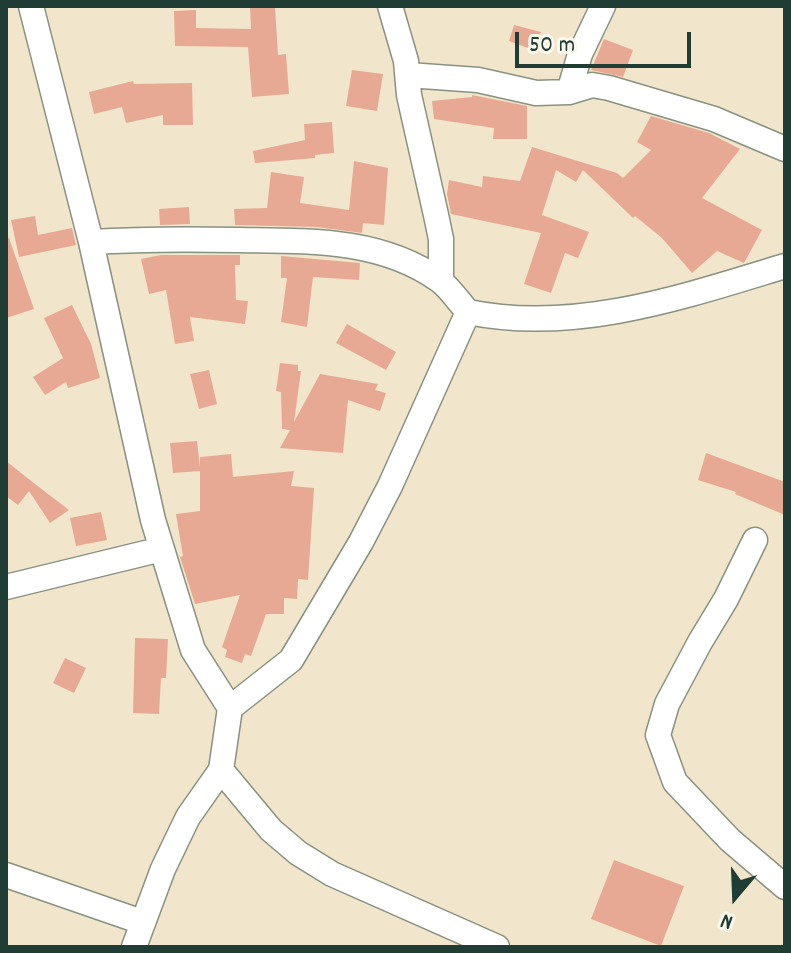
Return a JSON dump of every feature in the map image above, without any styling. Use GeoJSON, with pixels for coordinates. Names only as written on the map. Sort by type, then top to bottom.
{"type":"FeatureCollection","features":[{"type":"Feature","properties":{"kind":"street"},"geometry":{"type":"LineString","coordinates":[[31,6],[91,242],[153,520],[193,650],[230,708],[221,770],[188,817],[134,947]]}},
{"type":"Feature","properties":{"kind":"street"},"geometry":{"type":"LineString","coordinates":[[390,6],[408,75],[409,95],[441,239],[441,281]]}},
{"type":"Feature","properties":{"kind":"street"},"geometry":{"type":"LineString","coordinates":[[569,92],[580,54],[603,6]]}},
{"type":"Feature","properties":{"kind":"street"},"geometry":{"type":"LineString","coordinates":[[408,75],[478,80],[536,93],[569,92],[592,85],[609,88],[714,119],[785,149]]}},
{"type":"Feature","properties":{"kind":"street"},"geometry":{"type":"LineString","coordinates":[[91,242],[166,238],[340,243],[402,260],[441,281],[468,312],[503,319],[541,319],[642,307],[785,266]]}},
{"type":"Feature","properties":{"kind":"street"},"geometry":{"type":"LineString","coordinates":[[230,708],[291,660],[361,542],[390,486],[468,312]]}},
{"type":"Feature","properties":{"kind":"street"},"geometry":{"type":"LineString","coordinates":[[755,540],[667,704],[658,735],[675,782],[730,840],[785,887]]}},
{"type":"Feature","properties":{"kind":"street"},"geometry":{"type":"LineString","coordinates":[[6,587],[162,549]]}},
{"type":"Feature","properties":{"kind":"street"},"geometry":{"type":"LineString","coordinates":[[221,770],[271,830],[298,853],[332,874],[497,947]]}},
{"type":"Feature","properties":{"kind":"street"},"geometry":{"type":"LineString","coordinates":[[6,875],[142,922]]}},
{"type":"Feature","properties":{"kind":"building"},"geometry":{"type":"Polygon","coordinates":[[[250,6],[275,6],[278,55],[286,54],[289,94],[252,97],[248,47],[175,46],[174,11],[196,10],[196,28],[251,29],[250,6]]]}},
{"type":"Feature","properties":{"kind":"building"},"geometry":{"type":"Polygon","coordinates":[[[514,25],[541,32],[536,51],[509,41],[514,25]]]}},
{"type":"Feature","properties":{"kind":"building"},"geometry":{"type":"Polygon","coordinates":[[[604,39],[633,50],[623,77],[591,70],[604,39]]]}},
{"type":"Feature","properties":{"kind":"building"},"geometry":{"type":"Polygon","coordinates":[[[352,70],[383,74],[377,111],[346,106],[352,70]]]}},
{"type":"Feature","properties":{"kind":"building"},"geometry":{"type":"Polygon","coordinates":[[[133,81],[134,84],[192,83],[193,125],[163,125],[163,115],[126,123],[122,107],[94,114],[89,92],[133,81]]]}},
{"type":"Feature","properties":{"kind":"building"},"geometry":{"type":"Polygon","coordinates":[[[472,95],[527,106],[527,139],[493,139],[494,128],[434,119],[432,101],[472,95]]]}},
{"type":"Feature","properties":{"kind":"building"},"geometry":{"type":"Polygon","coordinates":[[[651,116],[709,133],[740,149],[702,198],[762,230],[744,263],[717,251],[692,273],[662,238],[635,216],[633,218],[583,170],[576,182],[556,170],[542,215],[589,232],[578,258],[565,253],[551,293],[524,284],[541,233],[451,214],[447,194],[449,180],[482,187],[483,176],[520,181],[532,147],[617,173],[623,178],[651,150],[637,142],[651,116]]]}},
{"type":"Feature","properties":{"kind":"building"},"geometry":{"type":"Polygon","coordinates":[[[332,122],[334,153],[315,155],[315,158],[255,163],[253,151],[305,140],[304,124],[332,122]]]}},
{"type":"Feature","properties":{"kind":"building"},"geometry":{"type":"Polygon","coordinates":[[[354,161],[388,168],[384,225],[363,223],[362,233],[317,227],[235,225],[234,209],[267,208],[271,172],[304,177],[300,203],[349,210],[354,161]]]}},
{"type":"Feature","properties":{"kind":"building"},"geometry":{"type":"Polygon","coordinates":[[[189,207],[190,224],[160,225],[159,209],[189,207]]]}},
{"type":"Feature","properties":{"kind":"building"},"geometry":{"type":"Polygon","coordinates":[[[35,216],[38,235],[72,228],[76,245],[19,257],[11,220],[35,216]]]}},
{"type":"Feature","properties":{"kind":"building"},"geometry":{"type":"Polygon","coordinates":[[[6,238],[9,238],[34,309],[6,318],[6,238]]]}},
{"type":"Feature","properties":{"kind":"building"},"geometry":{"type":"Polygon","coordinates":[[[161,255],[240,255],[240,265],[235,265],[236,300],[248,301],[245,324],[190,317],[194,341],[175,344],[166,290],[149,294],[141,259],[161,255]]]}},
{"type":"Feature","properties":{"kind":"building"},"geometry":{"type":"Polygon","coordinates":[[[281,256],[360,263],[359,280],[313,277],[307,327],[281,322],[287,278],[281,278],[281,256]]]}},
{"type":"Feature","properties":{"kind":"building"},"geometry":{"type":"Polygon","coordinates":[[[72,305],[91,344],[100,378],[68,388],[66,382],[45,395],[33,377],[63,358],[44,318],[72,305]]]}},
{"type":"Feature","properties":{"kind":"building"},"geometry":{"type":"Polygon","coordinates":[[[347,324],[396,352],[386,370],[336,343],[347,324]]]}},
{"type":"Feature","properties":{"kind":"building"},"geometry":{"type":"Polygon","coordinates":[[[280,363],[298,365],[298,371],[301,371],[294,422],[320,374],[378,384],[375,390],[386,393],[380,411],[348,400],[343,453],[280,448],[290,430],[282,429],[281,392],[276,391],[280,363]]]}},
{"type":"Feature","properties":{"kind":"building"},"geometry":{"type":"Polygon","coordinates":[[[209,370],[217,404],[199,409],[190,374],[209,370]]]}},
{"type":"Feature","properties":{"kind":"building"},"geometry":{"type":"Polygon","coordinates":[[[197,441],[200,467],[200,457],[231,454],[233,477],[294,471],[291,486],[314,488],[308,580],[298,579],[297,599],[284,598],[284,614],[266,614],[251,656],[245,654],[242,663],[225,657],[227,650],[222,647],[240,595],[195,604],[180,557],[183,556],[176,514],[200,511],[200,471],[173,473],[170,443],[197,441]]]}},
{"type":"Feature","properties":{"kind":"building"},"geometry":{"type":"Polygon","coordinates":[[[706,453],[785,482],[785,515],[736,492],[698,480],[706,453]]]}},
{"type":"Feature","properties":{"kind":"building"},"geometry":{"type":"Polygon","coordinates":[[[6,461],[69,510],[50,523],[29,491],[18,505],[6,496],[6,461]]]}},
{"type":"Feature","properties":{"kind":"building"},"geometry":{"type":"Polygon","coordinates":[[[101,512],[107,540],[76,546],[70,518],[101,512]]]}},
{"type":"Feature","properties":{"kind":"building"},"geometry":{"type":"Polygon","coordinates":[[[135,638],[168,639],[166,678],[161,678],[159,714],[133,713],[135,638]]]}},
{"type":"Feature","properties":{"kind":"building"},"geometry":{"type":"Polygon","coordinates":[[[65,658],[86,668],[74,693],[53,683],[65,658]]]}},
{"type":"Feature","properties":{"kind":"building"},"geometry":{"type":"Polygon","coordinates":[[[614,860],[684,886],[661,946],[591,919],[614,860]]]}}]}
